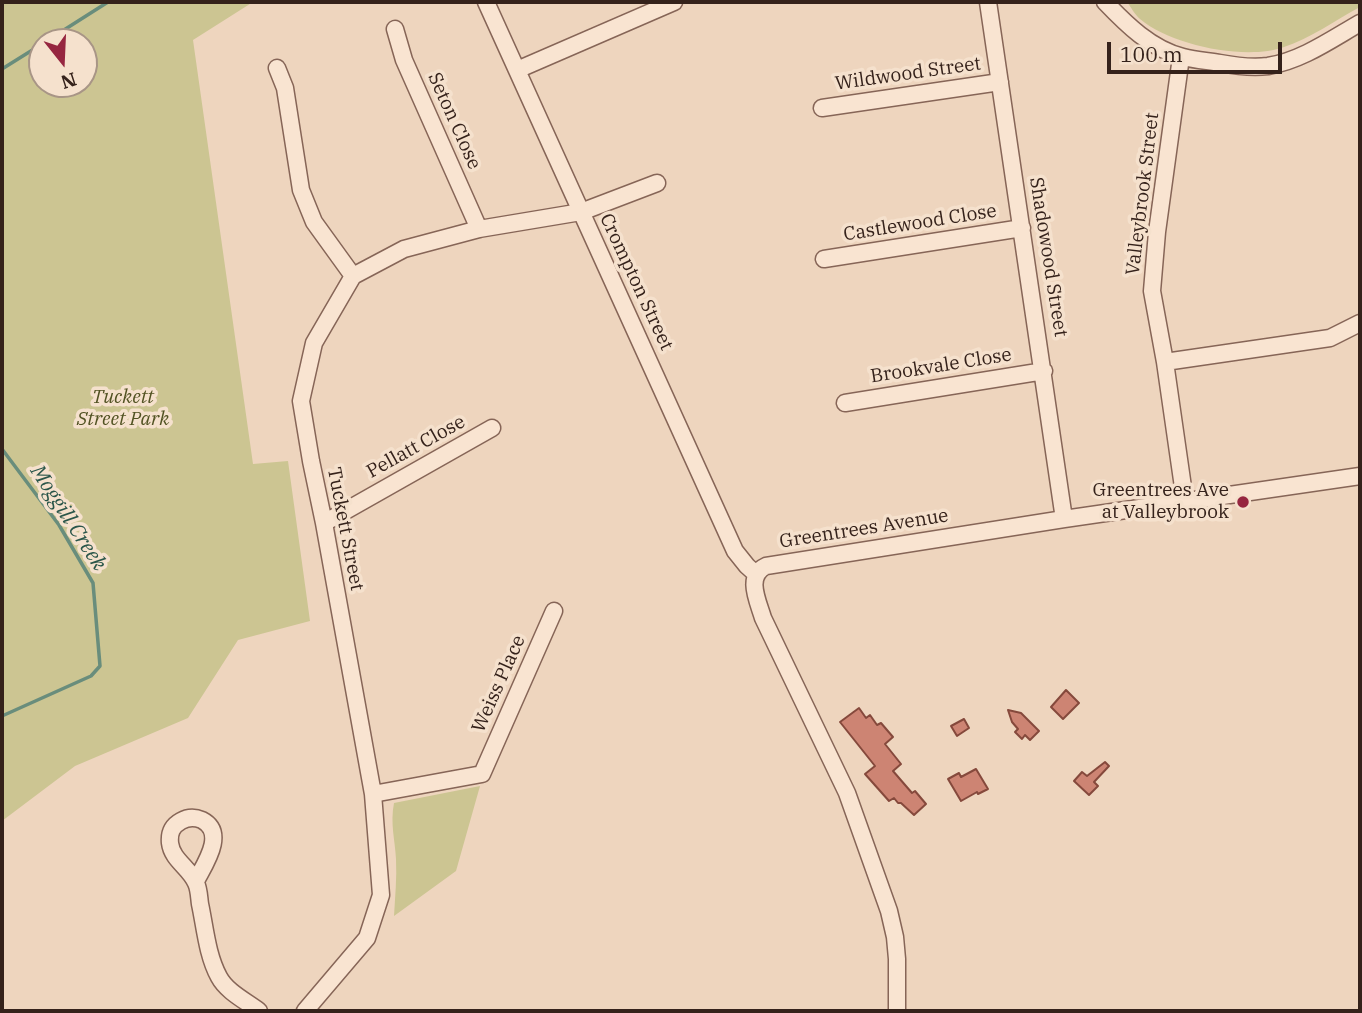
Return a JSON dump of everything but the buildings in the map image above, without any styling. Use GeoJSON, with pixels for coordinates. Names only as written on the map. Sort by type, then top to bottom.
{"type":"FeatureCollection","features":[{"type":"Feature","properties":{"kind":"street","name":"Crompton Street"},"geometry":{"type":"LineString","coordinates":[[486,2],[736,551],[755,574]]}},
{"type":"Feature","properties":{"kind":"street"},"geometry":{"type":"LineString","coordinates":[[517,71],[674,2]]}},
{"type":"Feature","properties":{"kind":"street","name":"Shadowood Street"},"geometry":{"type":"LineString","coordinates":[[988,2],[1064,519]]}},
{"type":"Feature","properties":{"kind":"street"},"geometry":{"type":"LineString","coordinates":[[1105,2],[1151,43],[1181,57],[1246,67],[1269,66],[1291,60],[1360,23]]}},
{"type":"Feature","properties":{"kind":"street","name":"Seton Close"},"geometry":{"type":"LineString","coordinates":[[395,29],[404,60],[479,229]]}},
{"type":"Feature","properties":{"kind":"street","name":"Valleybrook Street"},"geometry":{"type":"LineString","coordinates":[[1181,57],[1157,232],[1152,291],[1185,501]]}},
{"type":"Feature","properties":{"kind":"street"},"geometry":{"type":"LineString","coordinates":[[277,68],[285,88],[301,190],[314,222],[353,276],[404,249],[479,229],[581,212],[657,183]]}},
{"type":"Feature","properties":{"kind":"street","name":"Wildwood Street"},"geometry":{"type":"LineString","coordinates":[[822,108],[1000,82]]}},
{"type":"Feature","properties":{"kind":"street","name":"Castlewood Close"},"geometry":{"type":"LineString","coordinates":[[824,258],[1022,228]]}},
{"type":"Feature","properties":{"kind":"street","name":"Tuckett Street"},"geometry":{"type":"LineString","coordinates":[[304,1011],[367,938],[381,895],[373,794],[301,401],[314,343],[353,276]]}},
{"type":"Feature","properties":{"kind":"street"},"geometry":{"type":"LineString","coordinates":[[1165,362],[1330,338],[1360,323]]}},
{"type":"Feature","properties":{"kind":"street","name":"Brookvale Close"},"geometry":{"type":"LineString","coordinates":[[845,403],[1044,372]]}},
{"type":"Feature","properties":{"kind":"street","name":"Pellatt Close"},"geometry":{"type":"LineString","coordinates":[[324,523],[492,428]]}},
{"type":"Feature","properties":{"kind":"street","name":"Greentrees Avenue"},"geometry":{"type":"LineString","coordinates":[[755,574],[766,566],[1360,476]]}},
{"type":"Feature","properties":{"kind":"street"},"geometry":{"type":"LineString","coordinates":[[755,574],[755,589],[763,618],[847,793],[889,911],[896,948],[897,1011]]}},
{"type":"Feature","properties":{"kind":"street","name":"Weiss Place"},"geometry":{"type":"LineString","coordinates":[[373,794],[482,774],[554,611]]}},
{"type":"Feature","properties":{"kind":"street"},"geometry":{"type":"LineString","coordinates":[[196,881],[212,961],[219,979],[259,1011]]}},
{"type":"Feature","properties":{"kind":"green space","name":"Tuckett Street Park"},"geometry":{"type":"Polygon","coordinates":[[[2,2],[253,2],[193,40],[253,464],[288,461],[310,621],[238,640],[188,718],[75,766],[2,821],[2,2]]]}},
{"type":"Feature","properties":{"kind":"green space"},"geometry":{"type":"Polygon","coordinates":[[[1127,2],[1360,2],[1360,7],[1293,44],[1268,51],[1250,52],[1209,48],[1170,36],[1140,19],[1127,2]]]}},
{"type":"Feature","properties":{"kind":"green space"},"geometry":{"type":"Polygon","coordinates":[[[480,786],[456,871],[394,916],[394,803],[480,786]]]}},
{"type":"Feature","properties":{"kind":"waterway","name":"Moggill Creek"},"geometry":{"type":"LineString","coordinates":[[67,28],[108,2]]}},
{"type":"Feature","properties":{"kind":"waterway","name":"Moggill Creek"},"geometry":{"type":"LineString","coordinates":[[2,69],[28,53]]}},
{"type":"Feature","properties":{"kind":"waterway","name":"Moggill Creek"},"geometry":{"type":"LineString","coordinates":[[2,449],[59,525],[93,583],[100,666],[91,676],[2,716]]}},
{"type":"Feature","properties":{"kind":"place","name":"Greentrees Ave at Valleybrook"},"geometry":{"type":"Point","coordinates":[1243,502]}}]}
